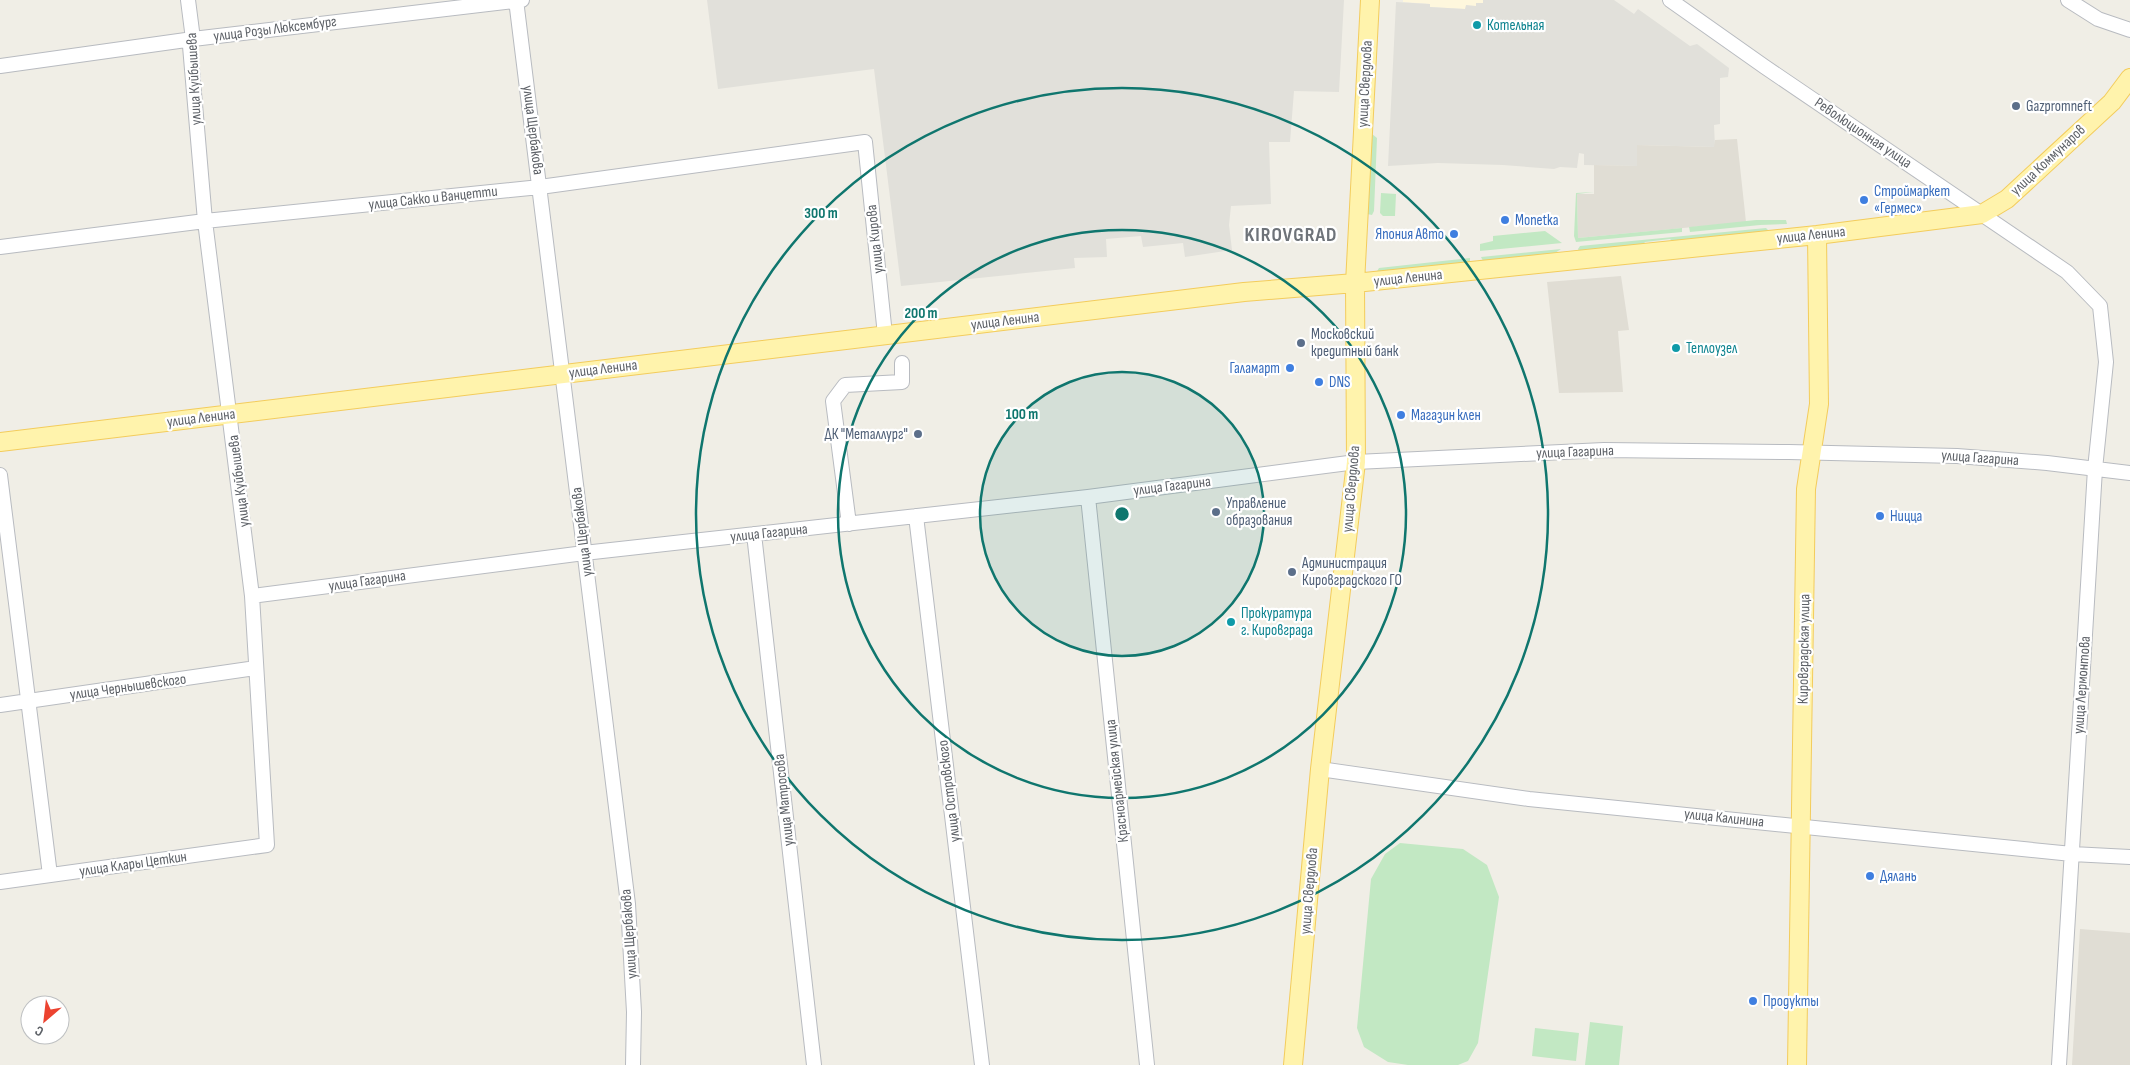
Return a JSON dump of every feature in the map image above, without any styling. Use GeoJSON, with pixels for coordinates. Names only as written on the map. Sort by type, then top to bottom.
{"type":"FeatureCollection","features":[{"type":"Feature","properties":{"kind":"main road","name":"улица Свердлова"},"geometry":{"type":"LineString","coordinates":[[1293,1065],[1320,770],[1356,462],[1355,284],[1370,0]]}},
{"type":"Feature","properties":{"kind":"main road","name":"улица Коммунаров"},"geometry":{"type":"LineString","coordinates":[[1982,214],[2006,199],[2021,186],[2112,102],[2130,78]]}},
{"type":"Feature","properties":{"kind":"main road","name":"улица Ленина"},"geometry":{"type":"LineString","coordinates":[[0,442],[1244,292],[1355,284],[1817,235],[1982,214]]}},
{"type":"Feature","properties":{"kind":"main road","name":"Кировградская улица"},"geometry":{"type":"LineString","coordinates":[[1797,1065],[1806,489],[1819,404],[1817,235]]}},
{"type":"Feature","properties":{"kind":"street","name":"улица Куйбышева"},"geometry":{"type":"LineString","coordinates":[[188,0],[193,39],[190,46],[205,221],[231,414],[252,596],[266,845]]}},
{"type":"Feature","properties":{"kind":"street","name":"улица Розы Люксембург"},"geometry":{"type":"LineString","coordinates":[[0,66],[193,39],[518,0]]}},
{"type":"Feature","properties":{"kind":"street","name":"улица Щербакова"},"geometry":{"type":"LineString","coordinates":[[518,0],[628,904],[634,1012],[634,1065]]}},
{"type":"Feature","properties":{"kind":"street","name":"Революционная улица"},"geometry":{"type":"LineString","coordinates":[[1670,0],[2067,272],[2100,306]]}},
{"type":"Feature","properties":{"kind":"street"},"geometry":{"type":"LineString","coordinates":[[2068,0],[2098,19],[2130,30]]}},
{"type":"Feature","properties":{"kind":"street","name":"улица Сакко и Ванцетти"},"geometry":{"type":"LineString","coordinates":[[0,247],[205,221],[540,187],[865,142]]}},
{"type":"Feature","properties":{"kind":"street","name":"улица Кирова"},"geometry":{"type":"LineString","coordinates":[[865,142],[885,335]]}},
{"type":"Feature","properties":{"kind":"street","name":"улица Лермонтова"},"geometry":{"type":"LineString","coordinates":[[2059,1065],[2095,468],[2106,362],[2100,306]]}},
{"type":"Feature","properties":{"kind":"street"},"geometry":{"type":"LineString","coordinates":[[849,524],[833,402],[845,386],[902,382],[902,363]]}},
{"type":"Feature","properties":{"kind":"street","name":"улица Гагарина"},"geometry":{"type":"LineString","coordinates":[[252,596],[584,553],[1088,497],[1356,462],[1604,450],[1957,456],[2095,468],[2130,473]]}},
{"type":"Feature","properties":{"kind":"street"},"geometry":{"type":"LineString","coordinates":[[0,475],[50,875]]}},
{"type":"Feature","properties":{"kind":"street","name":"Красноармейская улица"},"geometry":{"type":"LineString","coordinates":[[1088,497],[1147,1065]]}},
{"type":"Feature","properties":{"kind":"street","name":"улица Островского"},"geometry":{"type":"LineString","coordinates":[[916,516],[982,1065]]}},
{"type":"Feature","properties":{"kind":"street","name":"улица Матросова"},"geometry":{"type":"LineString","coordinates":[[754,534],[814,1065]]}},
{"type":"Feature","properties":{"kind":"street","name":"улица Чернышевского"},"geometry":{"type":"LineString","coordinates":[[0,705],[256,668]]}},
{"type":"Feature","properties":{"kind":"street","name":"улица Калинина"},"geometry":{"type":"LineString","coordinates":[[1320,770],[1529,799],[2072,854],[2130,857]]}},
{"type":"Feature","properties":{"kind":"street","name":"улица Клары Цеткин"},"geometry":{"type":"LineString","coordinates":[[0,882],[266,845]]}},
{"type":"Feature","properties":{"kind":"shaded area"},"geometry":{"type":"Polygon","coordinates":[[[707,0],[1344,0],[1339,92],[1294,91],[1290,142],[1269,142],[1271,204],[1231,206],[1229,225],[1232,250],[1185,257],[1183,243],[1143,247],[1141,236],[1106,239],[1107,257],[1074,258],[1075,268],[901,286],[874,69],[718,89],[707,0]]]}},
{"type":"Feature","properties":{"kind":"shaded area"},"geometry":{"type":"Polygon","coordinates":[[[1403,0],[1483,0],[1483,4],[1465,9],[1430,7],[1430,4],[1403,2],[1403,0]]]}},
{"type":"Feature","properties":{"kind":"shaded area"},"geometry":{"type":"Polygon","coordinates":[[[1483,0],[1614,0],[1634,14],[1638,9],[1690,46],[1697,44],[1729,68],[1728,77],[1720,78],[1720,124],[1714,125],[1715,147],[1637,145],[1637,166],[1584,165],[1584,154],[1579,153],[1577,168],[1560,167],[1554,169],[1438,163],[1388,166],[1396,2],[1430,4],[1430,7],[1465,9],[1466,5],[1476,6],[1476,3],[1483,3],[1483,0]]]}},
{"type":"Feature","properties":{"kind":"shaded area"},"geometry":{"type":"Polygon","coordinates":[[[1737,139],[1746,222],[1578,238],[1577,194],[1594,194],[1594,165],[1637,166],[1637,145],[1714,147],[1715,140],[1737,139]]]}},
{"type":"Feature","properties":{"kind":"shaded area"},"geometry":{"type":"Polygon","coordinates":[[[1621,276],[1629,330],[1618,331],[1623,392],[1559,393],[1547,282],[1621,276]]]}},
{"type":"Feature","properties":{"kind":"shaded area"},"geometry":{"type":"Polygon","coordinates":[[[2080,929],[2130,933],[2130,1065],[2072,1065],[2080,929]]]}},
{"type":"Feature","properties":{"kind":"green space"},"geometry":{"type":"Polygon","coordinates":[[[1372,134],[1377,138],[1374,211],[1372,215],[1367,214],[1372,134]]]}},
{"type":"Feature","properties":{"kind":"green space"},"geometry":{"type":"Polygon","coordinates":[[[1594,192],[1577,194],[1578,238],[1682,228],[1682,232],[1576,242],[1574,236],[1576,193],[1594,192]]]}},
{"type":"Feature","properties":{"kind":"green space"},"geometry":{"type":"Polygon","coordinates":[[[1381,193],[1396,194],[1395,216],[1383,216],[1380,213],[1381,193]]]}},
{"type":"Feature","properties":{"kind":"green space"},"geometry":{"type":"Polygon","coordinates":[[[1756,220],[1786,220],[1787,224],[1690,232],[1689,227],[1756,220]]]}},
{"type":"Feature","properties":{"kind":"green space"},"geometry":{"type":"Polygon","coordinates":[[[1766,228],[1768,230],[1766,233],[1674,243],[1670,239],[1645,242],[1642,246],[1579,251],[1578,249],[1580,246],[1766,228]]]}},
{"type":"Feature","properties":{"kind":"green space"},"geometry":{"type":"Polygon","coordinates":[[[1545,231],[1562,243],[1480,251],[1480,244],[1493,241],[1493,236],[1545,231]]]}},
{"type":"Feature","properties":{"kind":"green space"},"geometry":{"type":"Polygon","coordinates":[[[1561,249],[1555,253],[1483,261],[1481,257],[1561,249]]]}},
{"type":"Feature","properties":{"kind":"green space"},"geometry":{"type":"Polygon","coordinates":[[[1470,258],[1470,261],[1466,263],[1376,273],[1379,268],[1470,258]]]}},
{"type":"Feature","properties":{"kind":"green space"},"geometry":{"type":"Polygon","coordinates":[[[1400,843],[1463,849],[1487,865],[1499,897],[1478,1043],[1468,1061],[1458,1065],[1408,1065],[1388,1062],[1364,1047],[1357,1028],[1371,879],[1385,854],[1400,843]]]}},
{"type":"Feature","properties":{"kind":"green space"},"geometry":{"type":"Polygon","coordinates":[[[1590,1022],[1623,1026],[1619,1065],[1585,1065],[1590,1022]]]}},
{"type":"Feature","properties":{"kind":"green space"},"geometry":{"type":"Polygon","coordinates":[[[1535,1028],[1579,1033],[1576,1061],[1532,1056],[1535,1028]]]}},
{"type":"Feature","properties":{"kind":"place","name":"Котельная"},"geometry":{"type":"Point","coordinates":[1477,25]}},
{"type":"Feature","properties":{"kind":"place","name":"Gazpromneft"},"geometry":{"type":"Point","coordinates":[2016,106]}},
{"type":"Feature","properties":{"kind":"place","name":"Строймаркет «Гермес»"},"geometry":{"type":"Point","coordinates":[1864,200]}},
{"type":"Feature","properties":{"kind":"place","name":"Monetka"},"geometry":{"type":"Point","coordinates":[1505,220]}},
{"type":"Feature","properties":{"kind":"place","name":"Япония Авто"},"geometry":{"type":"Point","coordinates":[1454,234]}},
{"type":"Feature","properties":{"kind":"place","name":"Московский кредитный банк"},"geometry":{"type":"Point","coordinates":[1301,343]}},
{"type":"Feature","properties":{"kind":"place","name":"Теплоузел"},"geometry":{"type":"Point","coordinates":[1676,348]}},
{"type":"Feature","properties":{"kind":"place","name":"Галамарт"},"geometry":{"type":"Point","coordinates":[1290,368]}},
{"type":"Feature","properties":{"kind":"place","name":"DNS"},"geometry":{"type":"Point","coordinates":[1319,382]}},
{"type":"Feature","properties":{"kind":"place","name":"Магазин клен"},"geometry":{"type":"Point","coordinates":[1401,415]}},
{"type":"Feature","properties":{"kind":"place","name":"ДК \"Металлург\""},"geometry":{"type":"Point","coordinates":[918,434]}},
{"type":"Feature","properties":{"kind":"place","name":"Управление образования"},"geometry":{"type":"Point","coordinates":[1216,512]}},
{"type":"Feature","properties":{"kind":"place","name":"Ницца"},"geometry":{"type":"Point","coordinates":[1880,516]}},
{"type":"Feature","properties":{"kind":"place","name":"Администрация Кировградского ГО"},"geometry":{"type":"Point","coordinates":[1292,572]}},
{"type":"Feature","properties":{"kind":"place","name":"Прокуратура г. Кировграда"},"geometry":{"type":"Point","coordinates":[1231,622]}},
{"type":"Feature","properties":{"kind":"place","name":"Дялань"},"geometry":{"type":"Point","coordinates":[1870,876]}},
{"type":"Feature","properties":{"kind":"place","name":"Продукты"},"geometry":{"type":"Point","coordinates":[1753,1001]}},
{"type":"Feature","properties":{"kind":"district","name":"KIROVGRAD"},"geometry":{"type":"Point","coordinates":[1291,235]}}]}
